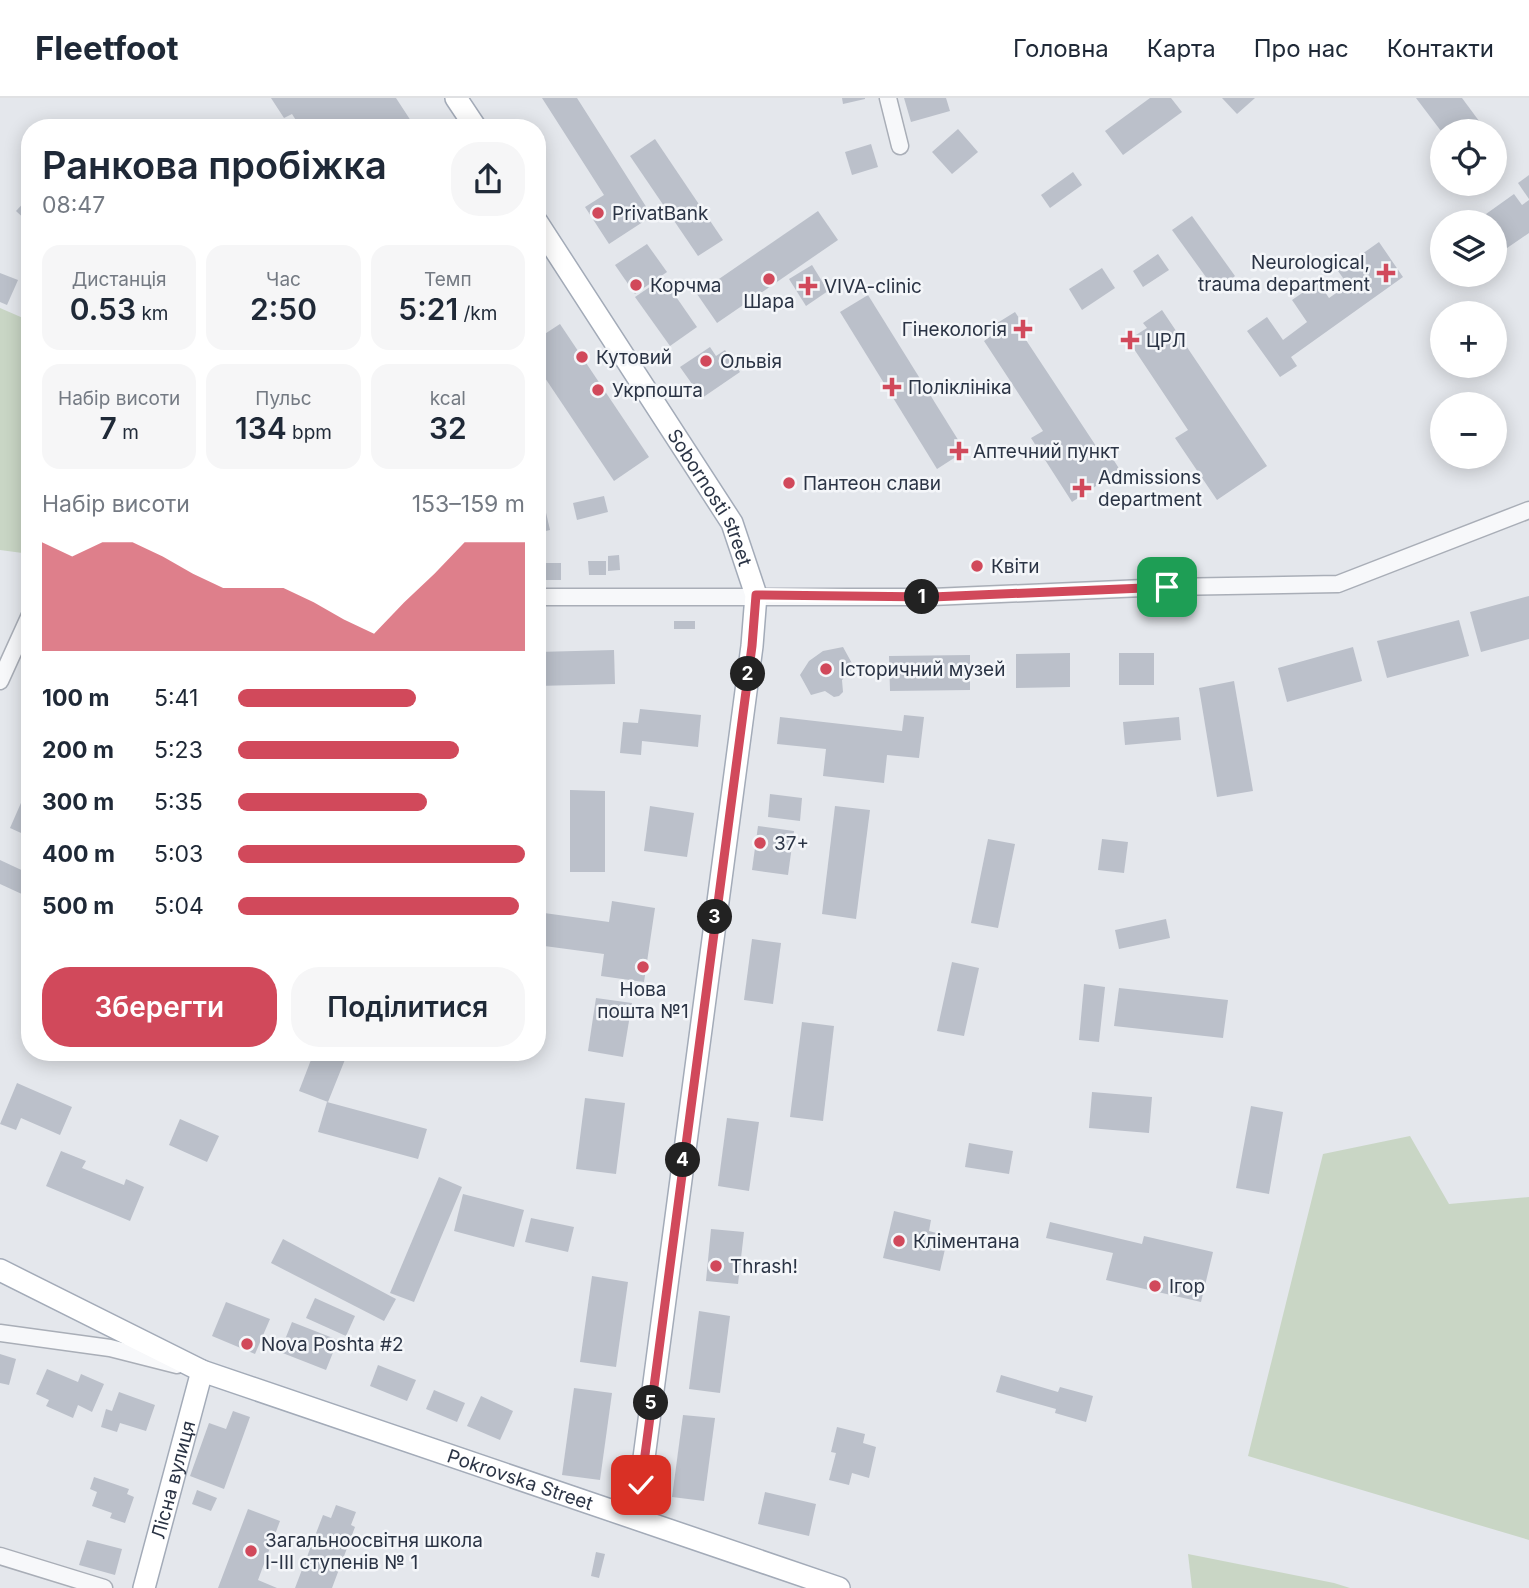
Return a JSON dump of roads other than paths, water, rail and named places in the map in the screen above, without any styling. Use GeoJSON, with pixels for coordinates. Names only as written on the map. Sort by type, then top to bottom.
{"type":"FeatureCollection","features":[{"type":"Feature","properties":{"kind":"main road"},"geometry":{"type":"LineString","coordinates":[[456,98],[470,119]]}},
{"type":"Feature","properties":{"kind":"main road","name":"Sobornosti street"},"geometry":{"type":"LineString","coordinates":[[546,236],[732,523],[756,595],[752,646],[636,1518]]}},
{"type":"Feature","properties":{"kind":"main road","name":"Pokrovska Street"},"geometry":{"type":"LineString","coordinates":[[0,1270],[202,1371],[839,1588]]}},
{"type":"Feature","properties":{"kind":"main road","name":"Лісна вулиця"},"geometry":{"type":"LineString","coordinates":[[144,1588],[202,1371]]}},
{"type":"Feature","properties":{"kind":"street"},"geometry":{"type":"LineString","coordinates":[[887,98],[900,146]]}},
{"type":"Feature","properties":{"kind":"street"},"geometry":{"type":"LineString","coordinates":[[546,597],[932,597],[1167,587],[1338,584],[1529,510]]}},
{"type":"Feature","properties":{"kind":"street"},"geometry":{"type":"LineString","coordinates":[[0,681],[21,635]]}},
{"type":"Feature","properties":{"kind":"street","name":"Pokrovska Street"},"geometry":{"type":"LineString","coordinates":[[0,1333],[110,1348],[202,1371]]}},
{"type":"Feature","properties":{"kind":"street"},"geometry":{"type":"LineString","coordinates":[[0,1556],[104,1588]]}},
{"type":"Feature","properties":{"kind":"place","name":"PrivatBank"},"geometry":{"type":"Point","coordinates":[598,213]}},
{"type":"Feature","properties":{"kind":"place","name":"Neurological, trauma department"},"geometry":{"type":"Point","coordinates":[1386,273]}},
{"type":"Feature","properties":{"kind":"place","name":"Шара"},"geometry":{"type":"Point","coordinates":[769,279]}},
{"type":"Feature","properties":{"kind":"place","name":"Корчма"},"geometry":{"type":"Point","coordinates":[636,285]}},
{"type":"Feature","properties":{"kind":"place","name":"VIVA-clinic"},"geometry":{"type":"Point","coordinates":[808,286]}},
{"type":"Feature","properties":{"kind":"place","name":"Гінекологія"},"geometry":{"type":"Point","coordinates":[1023,329]}},
{"type":"Feature","properties":{"kind":"place","name":"ЦРЛ"},"geometry":{"type":"Point","coordinates":[1130,340]}},
{"type":"Feature","properties":{"kind":"place","name":"Кутовий"},"geometry":{"type":"Point","coordinates":[582,357]}},
{"type":"Feature","properties":{"kind":"place","name":"Ольвія"},"geometry":{"type":"Point","coordinates":[706,361]}},
{"type":"Feature","properties":{"kind":"place","name":"Поліклініка"},"geometry":{"type":"Point","coordinates":[892,387]}},
{"type":"Feature","properties":{"kind":"place","name":"Укрпошта"},"geometry":{"type":"Point","coordinates":[598,390]}},
{"type":"Feature","properties":{"kind":"place","name":"Аптечний пункт"},"geometry":{"type":"Point","coordinates":[959,451]}},
{"type":"Feature","properties":{"kind":"place","name":"Пантеон слави"},"geometry":{"type":"Point","coordinates":[789,483]}},
{"type":"Feature","properties":{"kind":"place","name":"Admissions department"},"geometry":{"type":"Point","coordinates":[1082,488]}},
{"type":"Feature","properties":{"kind":"place","name":"Квіти"},"geometry":{"type":"Point","coordinates":[977,566]}},
{"type":"Feature","properties":{"kind":"place","name":"Історичний музей"},"geometry":{"type":"Point","coordinates":[826,669]}},
{"type":"Feature","properties":{"kind":"place","name":"37+"},"geometry":{"type":"Point","coordinates":[760,843]}},
{"type":"Feature","properties":{"kind":"place","name":"Нова пошта №1"},"geometry":{"type":"Point","coordinates":[643,967]}},
{"type":"Feature","properties":{"kind":"place","name":"Кліментана"},"geometry":{"type":"Point","coordinates":[899,1241]}},
{"type":"Feature","properties":{"kind":"place","name":"Thrash!"},"geometry":{"type":"Point","coordinates":[716,1266]}},
{"type":"Feature","properties":{"kind":"place","name":"Ігор"},"geometry":{"type":"Point","coordinates":[1155,1286]}},
{"type":"Feature","properties":{"kind":"place","name":"Nova Poshta #2"},"geometry":{"type":"Point","coordinates":[247,1344]}},
{"type":"Feature","properties":{"kind":"place","name":"Загальноосвітня школа І-ІІІ ступенів № 1"},"geometry":{"type":"Point","coordinates":[251,1551]}}]}
